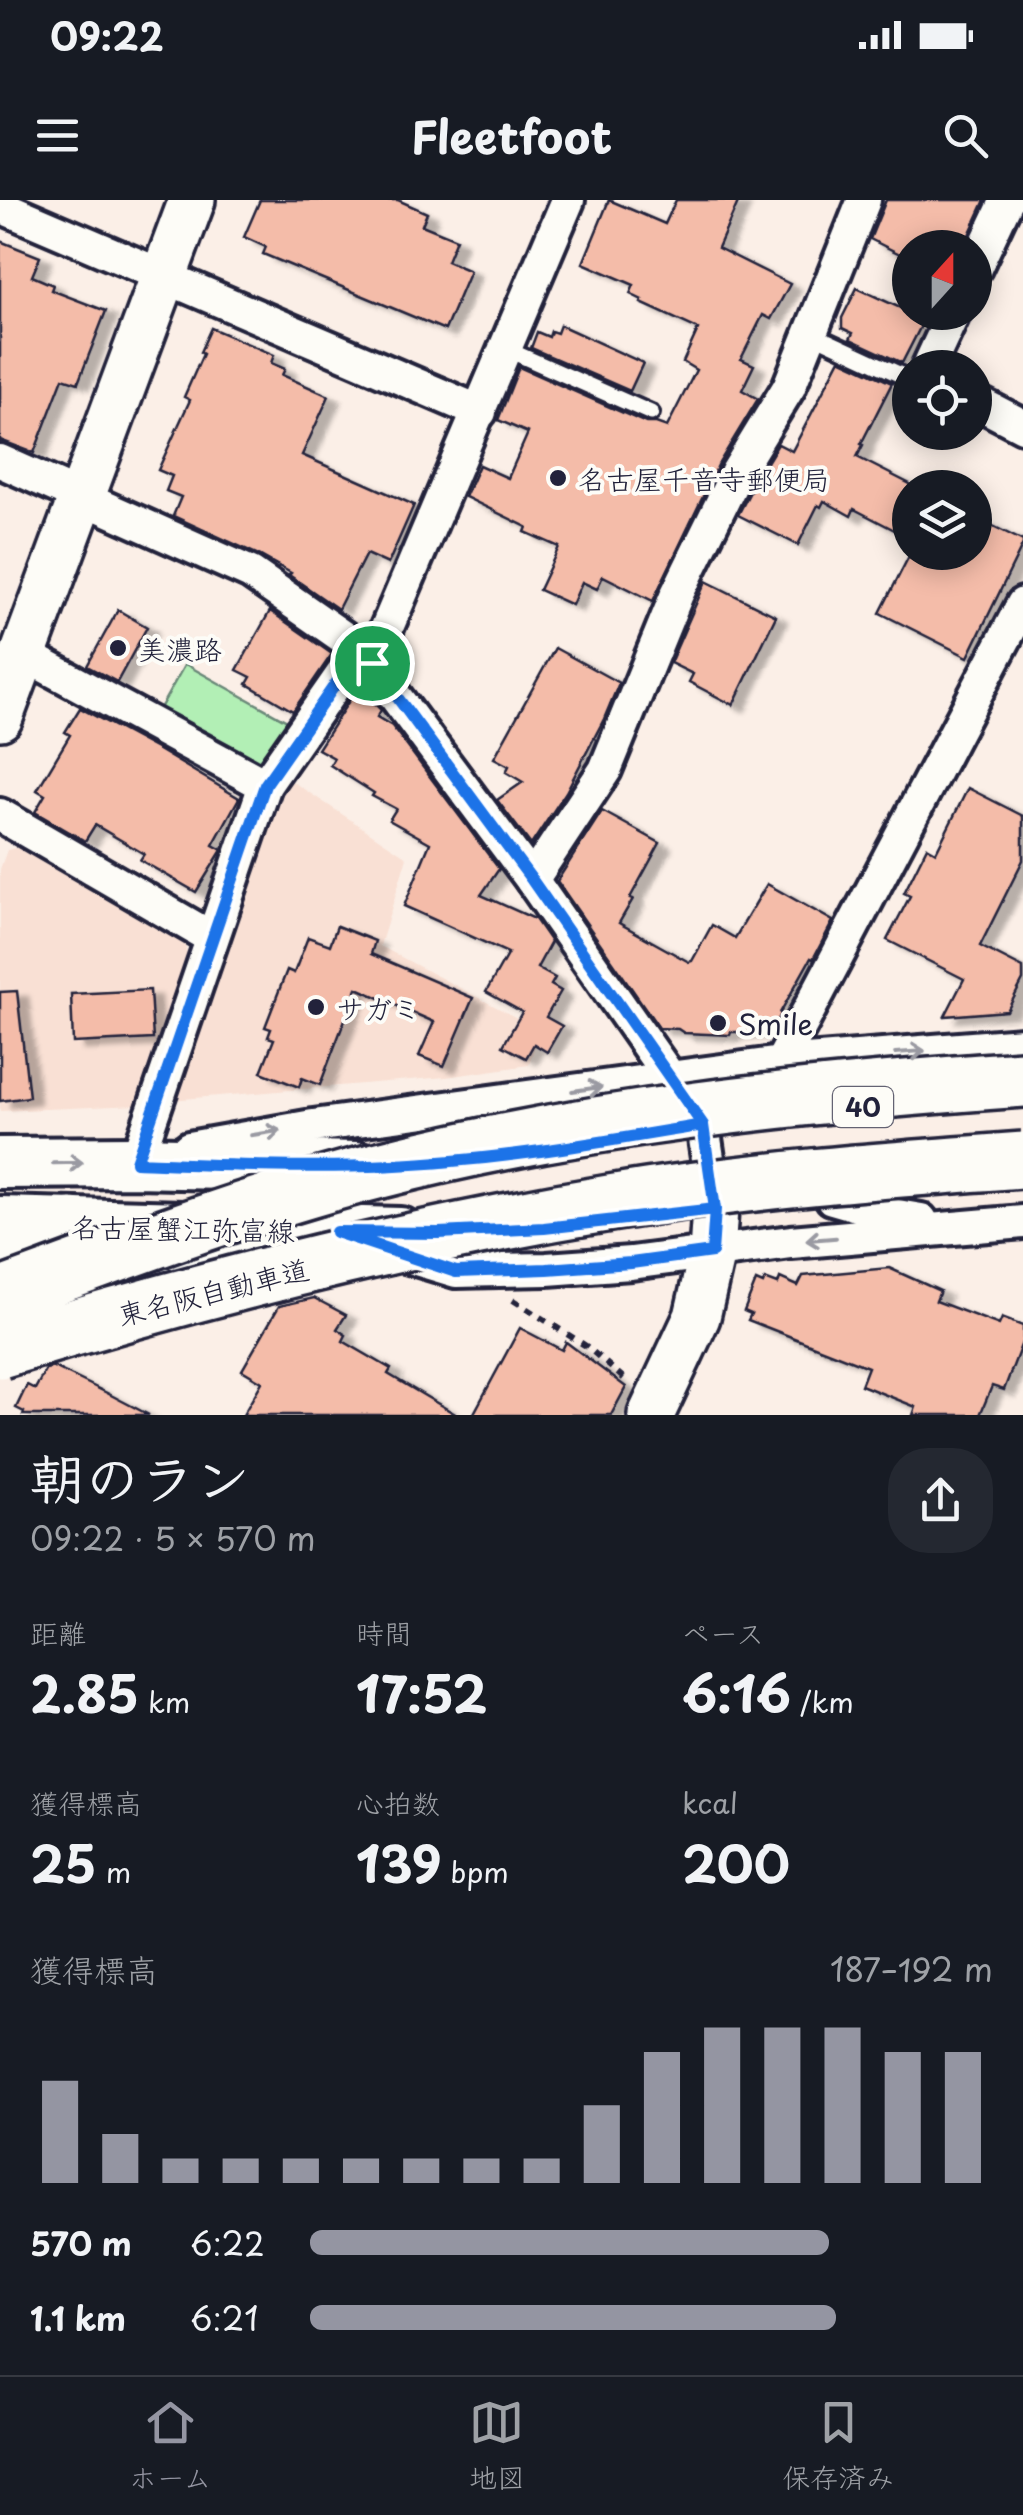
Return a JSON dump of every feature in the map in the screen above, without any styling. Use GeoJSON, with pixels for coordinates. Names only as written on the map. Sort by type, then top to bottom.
{"type":"FeatureCollection","features":[{"type":"Feature","properties":{"kind":"highway"},"geometry":{"type":"LineString","coordinates":[[0,1300],[172,1233],[379,1170],[486,1145],[597,1126],[854,1091],[1023,1050]]}},
{"type":"Feature","properties":{"kind":"highway","name":"東名阪自動車道"},"geometry":{"type":"LineString","coordinates":[[0,1300],[279,1226],[490,1178],[733,1142],[1023,1114]]}},
{"type":"Feature","properties":{"kind":"highway","name":"東名阪自動車道"},"geometry":{"type":"LineString","coordinates":[[0,1350],[100,1320],[372,1250],[611,1202],[860,1172],[1023,1160]]}},
{"type":"Feature","properties":{"kind":"highway"},"geometry":{"type":"LineString","coordinates":[[0,1274],[71,1226]]}},
{"type":"Feature","properties":{"kind":"main road","name":"40"},"geometry":{"type":"LineString","coordinates":[[0,1163],[363,1167],[451,1162],[703,1125],[1023,1093]]}},
{"type":"Feature","properties":{"kind":"main road","name":"名古屋蟹江弥富線"},"geometry":{"type":"LineString","coordinates":[[0,1222],[336,1232],[714,1230],[832,1198],[1023,1184]]}},
{"type":"Feature","properties":{"kind":"street"},"geometry":{"type":"LineString","coordinates":[[0,717],[192,200]]}},
{"type":"Feature","properties":{"kind":"street"},"geometry":{"type":"LineString","coordinates":[[136,1162],[265,785],[366,656],[480,412],[568,200]]}},
{"type":"Feature","properties":{"kind":"street"},"geometry":{"type":"LineString","coordinates":[[532,880],[605,770],[677,594],[737,472],[789,387],[864,200]]}},
{"type":"Feature","properties":{"kind":"street"},"geometry":{"type":"LineString","coordinates":[[992,232],[1007,200]]}},
{"type":"Feature","properties":{"kind":"street"},"geometry":{"type":"LineString","coordinates":[[0,206],[480,412]]}},
{"type":"Feature","properties":{"kind":"street"},"geometry":{"type":"LineString","coordinates":[[992,410],[1023,426]]}},
{"type":"Feature","properties":{"kind":"street"},"geometry":{"type":"LineString","coordinates":[[0,461],[251,574],[366,656],[532,880],[703,1125],[714,1230],[696,1317],[654,1411]]}},
{"type":"Feature","properties":{"kind":"street"},"geometry":{"type":"LineString","coordinates":[[781,1063],[1023,604]]}},
{"type":"Feature","properties":{"kind":"street"},"geometry":{"type":"LineString","coordinates":[[24,654],[265,785]]}},
{"type":"Feature","properties":{"kind":"street"},"geometry":{"type":"LineString","coordinates":[[0,816],[212,938]]}},
{"type":"Feature","properties":{"kind":"street"},"geometry":{"type":"LineString","coordinates":[[136,1162],[206,1144],[294,1129],[781,1063],[1023,1050]]}},
{"type":"Feature","properties":{"kind":"street"},"geometry":{"type":"LineString","coordinates":[[832,1198],[891,1215],[954,1226]]}},
{"type":"Feature","properties":{"kind":"street"},"geometry":{"type":"LineString","coordinates":[[336,1232],[456,1272],[631,1263],[714,1230],[1023,1222]]}},
{"type":"Feature","properties":{"kind":"street"},"geometry":{"type":"LineString","coordinates":[[0,1376],[42,1321],[67,1301],[203,1253],[246,1229]]}},
{"type":"Feature","properties":{"kind":"lane"},"geometry":{"type":"LineString","coordinates":[[810,333],[892,363]]}},
{"type":"Feature","properties":{"kind":"lane"},"geometry":{"type":"LineString","coordinates":[[506,349],[651,414]]}},
{"type":"Feature","properties":{"kind":"path"},"geometry":{"type":"LineString","coordinates":[[509,1270],[513,1301],[586,1346],[654,1411]]}},
{"type":"Feature","properties":{"kind":"shaded area"},"geometry":{"type":"Polygon","coordinates":[[[284,776],[407,857],[380,946],[540,1030],[529,1065],[446,1077],[170,1100],[284,776]]]}},
{"type":"Feature","properties":{"kind":"shaded area"},"geometry":{"type":"Polygon","coordinates":[[[23,846],[183,939],[188,957],[138,1105],[0,1111],[0,869],[7,850],[23,846]]]}},
{"type":"Feature","properties":{"kind":"green space"},"geometry":{"type":"Polygon","coordinates":[[[185,664],[294,725],[267,760],[253,765],[158,712],[185,664]]]}},
{"type":"Feature","properties":{"kind":"building"},"geometry":{"type":"Polygon","coordinates":[[[260,200],[398,200],[427,213],[422,225],[456,239],[447,261],[470,271],[445,330],[263,254],[266,247],[244,237],[260,200]]]}},
{"type":"Feature","properties":{"kind":"building"},"geometry":{"type":"Polygon","coordinates":[[[609,200],[665,224],[676,200],[739,200],[718,248],[790,284],[771,319],[763,315],[741,359],[754,365],[742,390],[758,399],[719,463],[653,601],[603,576],[597,589],[582,582],[572,605],[539,590],[559,547],[465,497],[479,465],[508,478],[528,433],[498,420],[519,367],[646,423],[667,427],[696,370],[683,362],[698,329],[641,303],[630,294],[634,285],[583,263],[609,200]]]}},
{"type":"Feature","properties":{"kind":"building"},"geometry":{"type":"Polygon","coordinates":[[[886,200],[985,200],[971,230],[892,230],[892,250],[870,239],[886,200]]]}},
{"type":"Feature","properties":{"kind":"building"},"geometry":{"type":"Polygon","coordinates":[[[0,241],[40,257],[32,276],[53,285],[51,290],[106,311],[78,383],[63,378],[34,453],[0,440],[0,241]]]}},
{"type":"Feature","properties":{"kind":"building"},"geometry":{"type":"Polygon","coordinates":[[[857,288],[892,304],[892,330],[919,330],[909,350],[892,350],[892,358],[850,339],[853,333],[842,328],[842,318],[857,288]]]}},
{"type":"Feature","properties":{"kind":"building"},"geometry":{"type":"Polygon","coordinates":[[[560,325],[643,363],[630,391],[531,348],[537,332],[549,337],[551,331],[557,333],[560,325]]]}},
{"type":"Feature","properties":{"kind":"building"},"geometry":{"type":"Polygon","coordinates":[[[211,328],[274,355],[271,363],[285,369],[282,375],[329,396],[302,455],[414,505],[388,564],[366,554],[338,609],[291,573],[173,516],[181,497],[166,491],[172,476],[158,470],[190,400],[184,397],[211,328]]]}},
{"type":"Feature","properties":{"kind":"building"},"geometry":{"type":"Polygon","coordinates":[[[840,359],[892,383],[857,457],[892,475],[892,529],[854,509],[851,516],[824,501],[821,507],[818,505],[798,545],[738,515],[778,444],[792,451],[840,359]]]}},
{"type":"Feature","properties":{"kind":"building"},"geometry":{"type":"Polygon","coordinates":[[[992,526],[1023,541],[968,657],[880,613],[902,570],[992,570],[992,526]]]}},
{"type":"Feature","properties":{"kind":"building"},"geometry":{"type":"Polygon","coordinates":[[[706,581],[776,616],[733,705],[689,682],[693,674],[670,663],[706,581]]]}},
{"type":"Feature","properties":{"kind":"building"},"geometry":{"type":"Polygon","coordinates":[[[118,610],[147,627],[117,682],[87,666],[118,610]]]}},
{"type":"Feature","properties":{"kind":"building"},"geometry":{"type":"Polygon","coordinates":[[[270,611],[332,654],[293,711],[247,684],[251,677],[237,670],[270,611]]]}},
{"type":"Feature","properties":{"kind":"building"},"geometry":{"type":"Polygon","coordinates":[[[555,648],[619,683],[566,792],[531,845],[497,800],[523,782],[506,772],[509,766],[494,758],[555,648]]]}},
{"type":"Feature","properties":{"kind":"building"},"geometry":{"type":"Polygon","coordinates":[[[354,693],[381,710],[377,717],[392,726],[499,869],[481,895],[535,919],[551,942],[537,968],[555,978],[551,985],[561,991],[546,1017],[562,1026],[547,1052],[534,1044],[526,1058],[503,1046],[522,1012],[486,992],[508,953],[404,906],[430,843],[389,820],[396,809],[330,765],[334,758],[318,749],[354,693]]]}},
{"type":"Feature","properties":{"kind":"building"},"geometry":{"type":"Polygon","coordinates":[[[80,708],[239,798],[213,845],[222,850],[196,892],[140,860],[144,854],[95,825],[85,841],[35,812],[45,795],[37,790],[70,735],[65,732],[80,708]]]}},
{"type":"Feature","properties":{"kind":"building"},"geometry":{"type":"Polygon","coordinates":[[[968,788],[1023,816],[1023,860],[980,946],[1023,968],[1023,980],[1007,1011],[945,1016],[964,979],[887,940],[910,896],[904,893],[927,847],[936,852],[968,788]]]}},
{"type":"Feature","properties":{"kind":"building"},"geometry":{"type":"Polygon","coordinates":[[[602,811],[660,843],[619,923],[689,962],[712,925],[735,938],[767,884],[833,921],[772,1032],[730,1035],[659,1028],[557,881],[602,811]]]}},
{"type":"Feature","properties":{"kind":"building"},"geometry":{"type":"Polygon","coordinates":[[[337,926],[375,941],[371,954],[473,998],[444,1066],[419,1056],[434,1022],[357,988],[320,1085],[302,1078],[299,1087],[261,1072],[274,1039],[268,1037],[271,1029],[265,1027],[287,970],[294,973],[308,937],[330,945],[337,926]]]}},
{"type":"Feature","properties":{"kind":"building"},"geometry":{"type":"Polygon","coordinates":[[[150,990],[153,1039],[73,1043],[71,994],[150,990]]]}},
{"type":"Feature","properties":{"kind":"building"},"geometry":{"type":"Polygon","coordinates":[[[17,991],[29,1097],[0,1101],[0,992],[17,991]]]}},
{"type":"Feature","properties":{"kind":"building"},"geometry":{"type":"Polygon","coordinates":[[[889,1268],[940,1291],[936,1301],[999,1325],[1002,1318],[1023,1326],[1023,1340],[1004,1390],[992,1386],[980,1415],[913,1415],[916,1407],[861,1385],[868,1367],[748,1320],[751,1314],[744,1311],[756,1281],[763,1284],[765,1279],[778,1284],[780,1278],[798,1286],[803,1276],[889,1268]]]}},
{"type":"Feature","properties":{"kind":"building"},"geometry":{"type":"Polygon","coordinates":[[[314,1298],[346,1315],[337,1329],[346,1335],[343,1341],[391,1369],[388,1374],[457,1415],[243,1415],[262,1382],[242,1370],[279,1306],[314,1298]]]}},
{"type":"Feature","properties":{"kind":"building"},"geometry":{"type":"Polygon","coordinates":[[[520,1328],[562,1350],[566,1342],[626,1387],[611,1415],[473,1415],[520,1328]]]}},
{"type":"Feature","properties":{"kind":"building"},"geometry":{"type":"Polygon","coordinates":[[[54,1367],[149,1415],[23,1415],[16,1408],[27,1385],[35,1389],[46,1369],[54,1367]]]}},
{"type":"Feature","properties":{"kind":"place","name":"名古屋千音寺郵便局"},"geometry":{"type":"Point","coordinates":[558,478]}},
{"type":"Feature","properties":{"kind":"place","name":"美濃路"},"geometry":{"type":"Point","coordinates":[118,648]}},
{"type":"Feature","properties":{"kind":"place","name":"サガミ"},"geometry":{"type":"Point","coordinates":[316,1007]}},
{"type":"Feature","properties":{"kind":"place","name":"Smile"},"geometry":{"type":"Point","coordinates":[718,1023]}},
{"type":"Feature","properties":{"kind":"route"},"geometry":{"type":"LineString","coordinates":[[372,663],[360,649],[265,785],[136,1162],[363,1167],[451,1162],[703,1125],[715,1209],[544,1228],[336,1232],[456,1272],[631,1263],[712,1252],[715,1209],[703,1125],[532,880],[372,663]]}}]}
